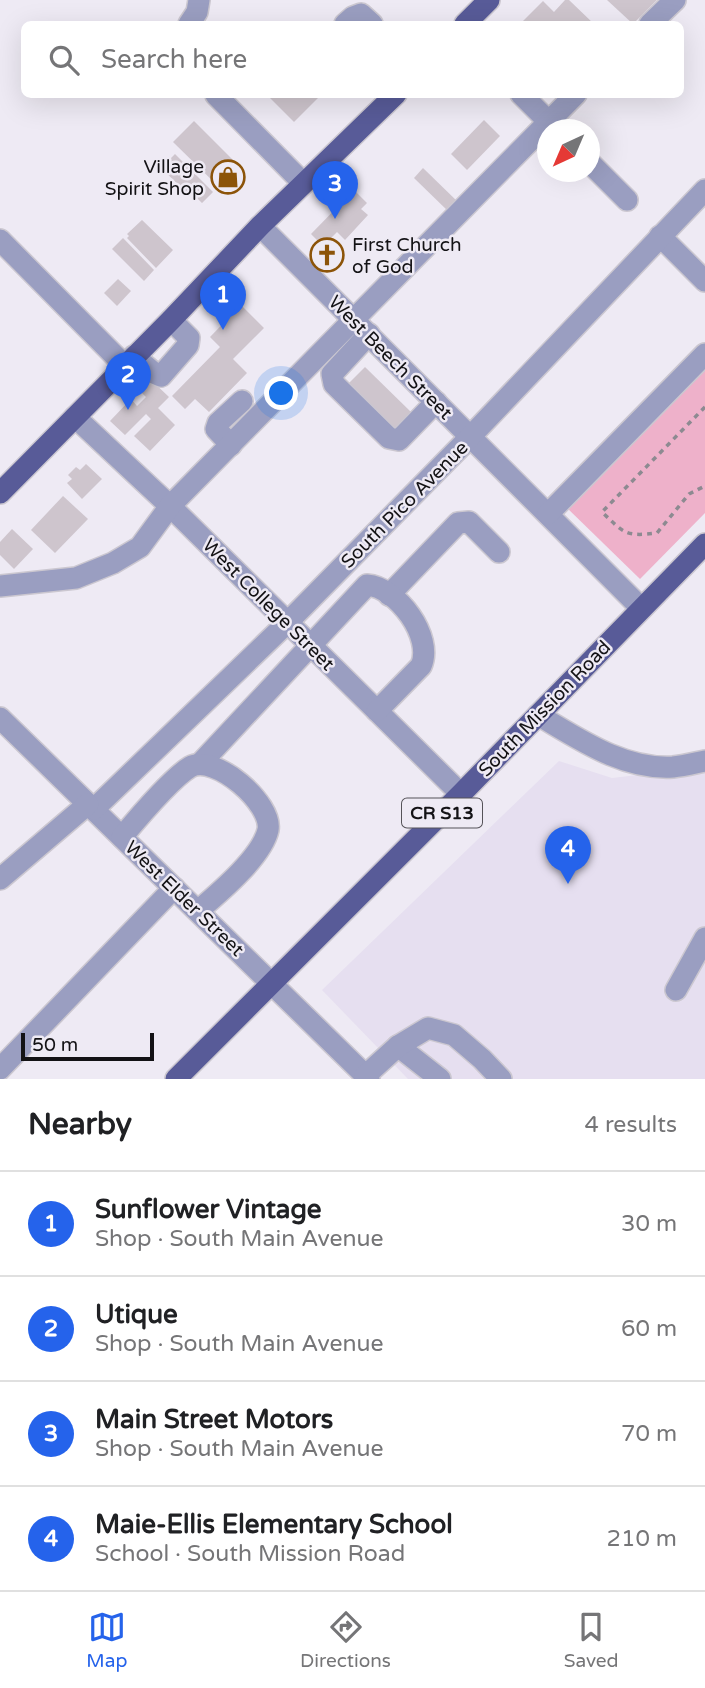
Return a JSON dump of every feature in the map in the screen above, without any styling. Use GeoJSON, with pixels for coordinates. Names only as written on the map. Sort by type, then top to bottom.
{"type":"FeatureCollection","features":[{"type":"Feature","properties":{"kind":"main road"},"geometry":{"type":"LineString","coordinates":[[468,21],[489,0]]}},
{"type":"Feature","properties":{"kind":"main road"},"geometry":{"type":"LineString","coordinates":[[0,492],[389,98]]}},
{"type":"Feature","properties":{"kind":"main road","name":"South Mission Road"},"geometry":{"type":"LineString","coordinates":[[176,1079],[270,982],[461,794],[705,544]]}},
{"type":"Feature","properties":{"kind":"street"},"geometry":{"type":"LineString","coordinates":[[191,21],[197,12],[199,0]]}},
{"type":"Feature","properties":{"kind":"street"},"geometry":{"type":"LineString","coordinates":[[653,21],[675,0]]}},
{"type":"Feature","properties":{"kind":"street"},"geometry":{"type":"LineString","coordinates":[[348,21],[362,14],[369,21]]}},
{"type":"Feature","properties":{"kind":"street"},"geometry":{"type":"LineString","coordinates":[[219,98],[303,183]]}},
{"type":"Feature","properties":{"kind":"street"},"geometry":{"type":"LineString","coordinates":[[525,98],[547,119]]}},
{"type":"Feature","properties":{"kind":"street"},"geometry":{"type":"LineString","coordinates":[[557,119],[573,98]]}},
{"type":"Feature","properties":{"kind":"street"},"geometry":{"type":"LineString","coordinates":[[0,586],[76,578],[113,563],[140,547],[170,506],[231,445],[362,328],[537,142]]}},
{"type":"Feature","properties":{"kind":"street"},"geometry":{"type":"LineString","coordinates":[[600,173],[626,200]]}},
{"type":"Feature","properties":{"kind":"street","name":"South Pico Avenue"},"geometry":{"type":"LineString","coordinates":[[0,879],[91,806],[288,622],[470,437],[705,190]]}},
{"type":"Feature","properties":{"kind":"street","name":"West Beech Street"},"geometry":{"type":"LineString","coordinates":[[260,226],[641,608]]}},
{"type":"Feature","properties":{"kind":"street"},"geometry":{"type":"LineString","coordinates":[[660,236],[705,281]]}},
{"type":"Feature","properties":{"kind":"street"},"geometry":{"type":"LineString","coordinates":[[0,240],[130,361],[161,376],[188,345],[190,338],[172,320]]}},
{"type":"Feature","properties":{"kind":"street"},"geometry":{"type":"LineString","coordinates":[[362,328],[332,374],[334,384],[389,438],[399,440],[436,402]]}},
{"type":"Feature","properties":{"kind":"street"},"geometry":{"type":"LineString","coordinates":[[548,514],[705,354]]}},
{"type":"Feature","properties":{"kind":"street"},"geometry":{"type":"LineString","coordinates":[[231,445],[216,429],[218,423],[242,401]]}},
{"type":"Feature","properties":{"kind":"street","name":"West College Street"},"geometry":{"type":"LineString","coordinates":[[75,417],[170,506],[461,794]]}},
{"type":"Feature","properties":{"kind":"street"},"geometry":{"type":"LineString","coordinates":[[389,594],[458,523],[469,522],[499,552]]}},
{"type":"Feature","properties":{"kind":"street"},"geometry":{"type":"LineString","coordinates":[[122,837],[175,781],[190,768],[200,764],[367,585],[377,586],[401,604],[416,624],[425,658],[415,673],[377,711]]}},
{"type":"Feature","properties":{"kind":"street"},"geometry":{"type":"LineString","coordinates":[[538,715],[627,763],[673,767],[705,761]]}},
{"type":"Feature","properties":{"kind":"street","name":"West Elder Street"},"geometry":{"type":"LineString","coordinates":[[0,718],[367,1077]]}},
{"type":"Feature","properties":{"kind":"street"},"geometry":{"type":"LineString","coordinates":[[198,911],[251,858],[268,828],[267,814],[259,800],[214,765],[200,764]]}},
{"type":"Feature","properties":{"kind":"street"},"geometry":{"type":"LineString","coordinates":[[0,1069],[174,888]]}},
{"type":"Feature","properties":{"kind":"street"},"geometry":{"type":"LineString","coordinates":[[676,990],[705,938]]}},
{"type":"Feature","properties":{"kind":"street"},"geometry":{"type":"LineString","coordinates":[[367,1077],[398,1046],[428,1028],[454,1035],[501,1079]]}},
{"type":"Feature","properties":{"kind":"street"},"geometry":{"type":"LineString","coordinates":[[398,1046],[440,1079]]}},
{"type":"Feature","properties":{"kind":"path"},"geometry":{"type":"LineString","coordinates":[[705,407],[602,512],[621,530],[634,536],[657,533],[689,495],[705,486]]}},
{"type":"Feature","properties":{"kind":"shaded area"},"geometry":{"type":"Polygon","coordinates":[[[705,361],[705,513],[640,579],[564,505],[705,361]]]}},
{"type":"Feature","properties":{"kind":"shaded area"},"geometry":{"type":"Polygon","coordinates":[[[559,761],[612,778],[705,767],[705,1079],[408,1079],[322,990],[559,761]]]}},
{"type":"Feature","properties":{"kind":"building"},"geometry":{"type":"Polygon","coordinates":[[[565,0],[569,0],[591,21],[523,21],[543,1],[554,12],[565,0]]]}},
{"type":"Feature","properties":{"kind":"building"},"geometry":{"type":"Polygon","coordinates":[[[607,0],[657,0],[636,21],[630,21],[607,0]]]}},
{"type":"Feature","properties":{"kind":"building"},"geometry":{"type":"Polygon","coordinates":[[[270,98],[318,98],[294,122],[270,98]]]}},
{"type":"Feature","properties":{"kind":"building"},"geometry":{"type":"Polygon","coordinates":[[[484,120],[500,136],[467,170],[451,154],[484,120]]]}},
{"type":"Feature","properties":{"kind":"building"},"geometry":{"type":"Polygon","coordinates":[[[194,121],[242,169],[222,190],[173,142],[194,121]]]}},
{"type":"Feature","properties":{"kind":"building"},"geometry":{"type":"Polygon","coordinates":[[[175,154],[213,192],[202,203],[161,168],[175,154]]]}},
{"type":"Feature","properties":{"kind":"building"},"geometry":{"type":"Polygon","coordinates":[[[423,168],[460,204],[450,213],[414,178],[423,168]]]}},
{"type":"Feature","properties":{"kind":"building"},"geometry":{"type":"Polygon","coordinates":[[[354,190],[367,203],[361,209],[368,215],[345,240],[337,232],[323,246],[311,234],[354,190]]]}},
{"type":"Feature","properties":{"kind":"building"},"geometry":{"type":"Polygon","coordinates":[[[142,220],[173,250],[156,268],[127,238],[127,234],[142,220]]]}},
{"type":"Feature","properties":{"kind":"building"},"geometry":{"type":"Polygon","coordinates":[[[123,238],[154,270],[144,281],[112,249],[123,238]]]}},
{"type":"Feature","properties":{"kind":"building"},"geometry":{"type":"Polygon","coordinates":[[[118,279],[131,291],[117,306],[104,293],[118,279]]]}},
{"type":"Feature","properties":{"kind":"building"},"geometry":{"type":"Polygon","coordinates":[[[241,305],[264,328],[233,359],[247,373],[209,412],[195,399],[185,409],[172,396],[220,347],[210,337],[241,305]]]}},
{"type":"Feature","properties":{"kind":"building"},"geometry":{"type":"Polygon","coordinates":[[[365,367],[412,413],[395,430],[348,384],[365,367]]]}},
{"type":"Feature","properties":{"kind":"building"},"geometry":{"type":"Polygon","coordinates":[[[150,379],[169,397],[158,408],[175,425],[150,451],[134,436],[151,419],[146,414],[125,435],[110,421],[131,399],[137,406],[146,397],[139,390],[150,379]]]}},
{"type":"Feature","properties":{"kind":"building"},"geometry":{"type":"Polygon","coordinates":[[[86,464],[102,479],[82,499],[67,483],[72,479],[68,475],[76,467],[80,470],[86,464]]]}},
{"type":"Feature","properties":{"kind":"building"},"geometry":{"type":"Polygon","coordinates":[[[63,496],[88,519],[55,553],[31,530],[63,496]]]}},
{"type":"Feature","properties":{"kind":"building"},"geometry":{"type":"Polygon","coordinates":[[[12,529],[33,549],[14,569],[0,555],[0,542],[12,529]]]}},
{"type":"Feature","properties":{"kind":"place","name":"Village Spirit Shop"},"geometry":{"type":"Point","coordinates":[228,177]}},
{"type":"Feature","properties":{"kind":"place","name":"Main Street Motors"},"geometry":{"type":"Point","coordinates":[335,219]}},
{"type":"Feature","properties":{"kind":"place","name":"First Church of God"},"geometry":{"type":"Point","coordinates":[327,255]}},
{"type":"Feature","properties":{"kind":"place","name":"Sunflower Vintage"},"geometry":{"type":"Point","coordinates":[223,330]}},
{"type":"Feature","properties":{"kind":"place","name":"Utique"},"geometry":{"type":"Point","coordinates":[128,410]}},
{"type":"Feature","properties":{"kind":"place","name":"Maie-Ellis Elementary School"},"geometry":{"type":"Point","coordinates":[568,884]}}]}
